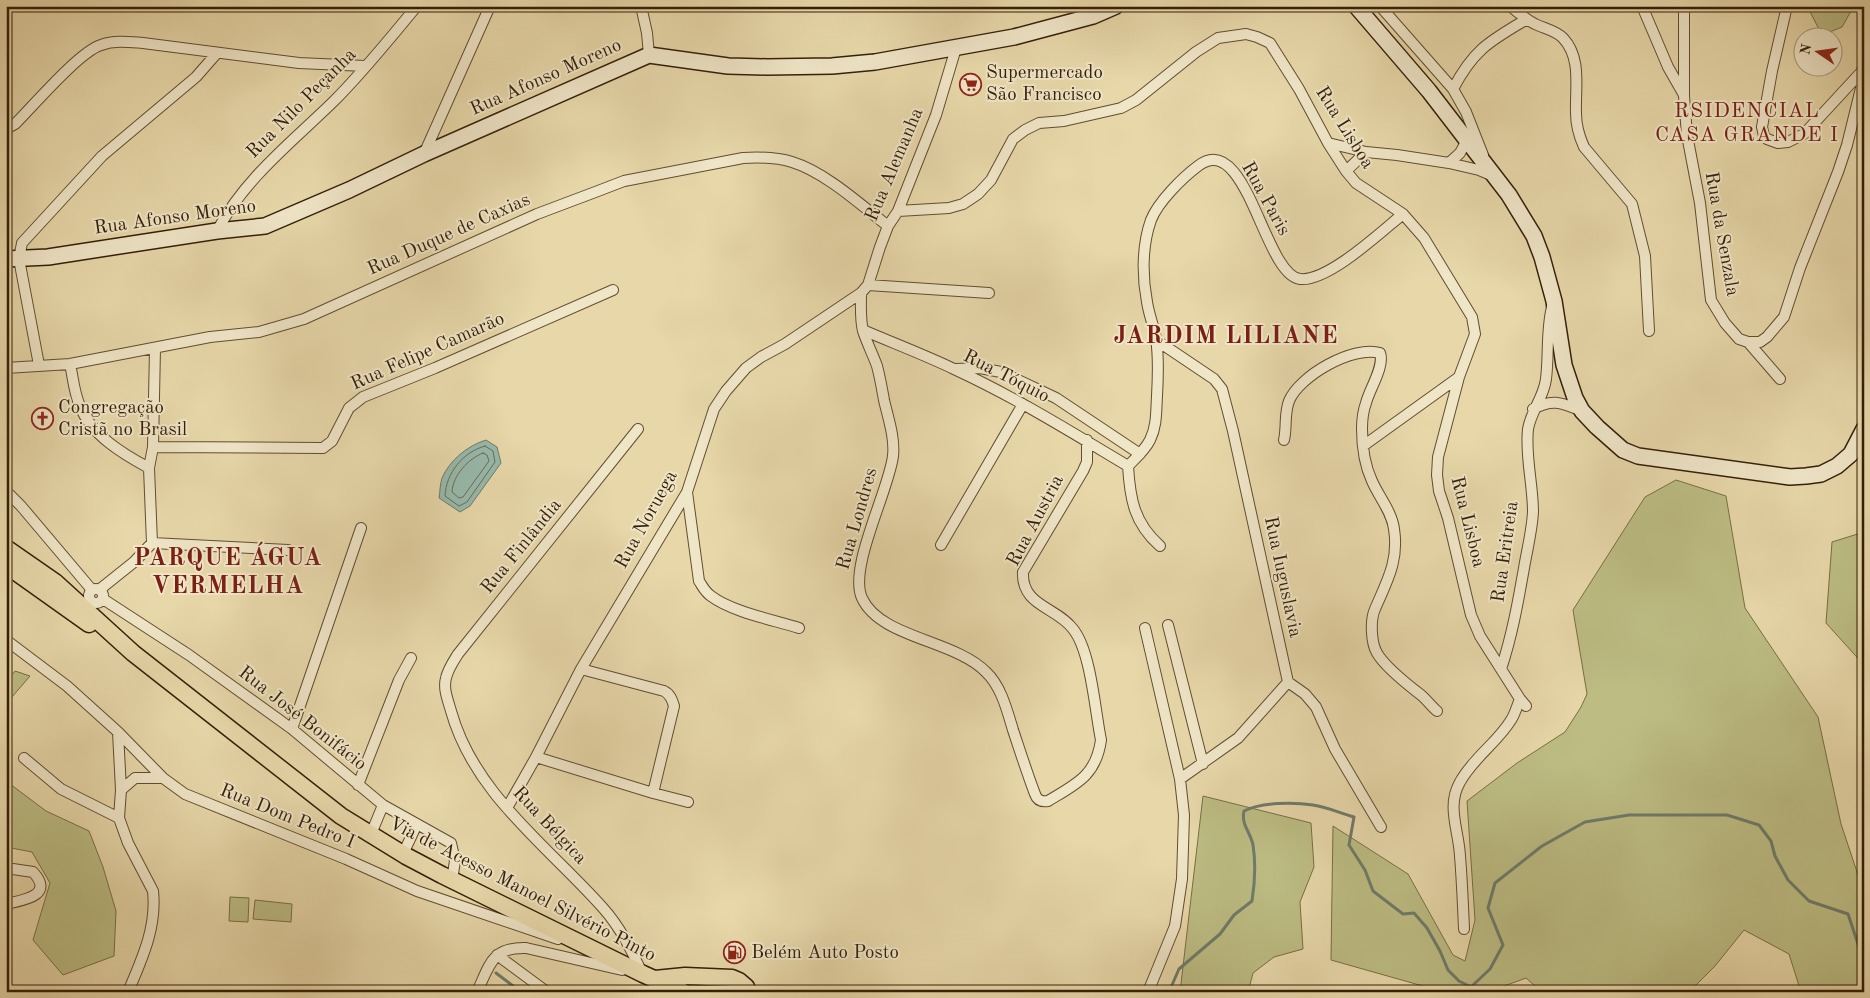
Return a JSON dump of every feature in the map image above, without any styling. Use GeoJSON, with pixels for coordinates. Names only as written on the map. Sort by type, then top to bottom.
{"type":"FeatureCollection","features":[{"type":"Feature","properties":{"kind":"main road","name":"Rua Afonso Moreno"},"geometry":{"type":"LineString","coordinates":[[10,259],[48,257],[217,231],[265,226],[649,55],[728,66],[832,66],[875,62],[1014,37],[1093,16],[1116,6]]}},
{"type":"Feature","properties":{"kind":"main road"},"geometry":{"type":"LineString","coordinates":[[1356,6],[1429,90],[1492,172],[1534,236],[1554,301],[1564,365],[1575,398],[1582,411],[1623,450],[1638,456],[1790,478],[1821,474],[1837,466],[1851,454],[1864,429]]}},
{"type":"Feature","properties":{"kind":"main road","name":"Via de Acesso Manoel Silvério Pinto"},"geometry":{"type":"LineString","coordinates":[[6,548],[55,582],[88,600],[132,653],[341,816],[403,854],[452,880],[648,977],[683,992]]}},
{"type":"Feature","properties":{"kind":"main road","name":"Via de Acesso Manoel Silvério Pinto"},"geometry":{"type":"LineString","coordinates":[[6,564],[88,600]]}},
{"type":"Feature","properties":{"kind":"main road"},"geometry":{"type":"LineString","coordinates":[[648,977],[732,978],[746,987],[746,992]]}},
{"type":"Feature","properties":{"kind":"street","name":"Rua Nilo Peçanha"},"geometry":{"type":"LineString","coordinates":[[217,231],[227,212],[244,189],[276,154],[335,100],[417,6]]}},
{"type":"Feature","properties":{"kind":"street"},"geometry":{"type":"LineString","coordinates":[[424,154],[490,6]]}},
{"type":"Feature","properties":{"kind":"street"},"geometry":{"type":"LineString","coordinates":[[641,6],[647,33],[649,55]]}},
{"type":"Feature","properties":{"kind":"street"},"geometry":{"type":"LineString","coordinates":[[1380,6],[1453,89],[1466,112],[1492,172]]}},
{"type":"Feature","properties":{"kind":"street"},"geometry":{"type":"LineString","coordinates":[[1510,6],[1527,19],[1557,33],[1564,39],[1574,61],[1577,80],[1576,112],[1579,136],[1584,147],[1632,204],[1645,256],[1649,331]]}},
{"type":"Feature","properties":{"kind":"street","name":"Rua da Senzala"},"geometry":{"type":"LineString","coordinates":[[1642,6],[1668,67],[1684,96],[1686,135],[1700,203],[1711,300],[1725,323],[1737,337],[1748,342],[1780,379]]}},
{"type":"Feature","properties":{"kind":"street"},"geometry":{"type":"LineString","coordinates":[[1684,6],[1684,96]]}},
{"type":"Feature","properties":{"kind":"street"},"geometry":{"type":"LineString","coordinates":[[1787,6],[1762,126],[1764,136],[1767,139],[1778,143],[1788,142],[1804,134],[1864,69]]}},
{"type":"Feature","properties":{"kind":"street"},"geometry":{"type":"LineString","coordinates":[[1453,89],[1460,74],[1475,54],[1489,42],[1527,19]]}},
{"type":"Feature","properties":{"kind":"street","name":"Rua Lisboa"},"geometry":{"type":"LineString","coordinates":[[898,211],[934,210],[963,204],[978,194],[991,180],[1013,138],[1025,130],[1039,123],[1064,121],[1122,108],[1136,100],[1196,52],[1218,38],[1233,35],[1252,36],[1270,43],[1346,171],[1356,183],[1403,214],[1424,238],[1472,317],[1475,334],[1459,377],[1438,457],[1436,475],[1439,491],[1448,518],[1471,615],[1480,636],[1523,703],[1500,736],[1470,767],[1459,783],[1454,796],[1456,830],[1460,854],[1464,929]]}},
{"type":"Feature","properties":{"kind":"street"},"geometry":{"type":"LineString","coordinates":[[6,129],[15,124],[79,58],[101,44],[121,41],[299,63],[365,66]]}},
{"type":"Feature","properties":{"kind":"street","name":"Rua Alemanha"},"geometry":{"type":"LineString","coordinates":[[860,294],[868,285],[888,226],[898,211],[936,115],[956,48]]}},
{"type":"Feature","properties":{"kind":"street"},"geometry":{"type":"LineString","coordinates":[[39,365],[10,259],[22,243],[102,156],[196,77],[217,53]]}},
{"type":"Feature","properties":{"kind":"street"},"geometry":{"type":"LineString","coordinates":[[1748,342],[1760,342],[1767,337],[1784,317],[1800,268],[1847,145],[1864,76]]}},
{"type":"Feature","properties":{"kind":"street"},"geometry":{"type":"LineString","coordinates":[[1450,163],[1460,152],[1467,140]]}},
{"type":"Feature","properties":{"kind":"street"},"geometry":{"type":"LineString","coordinates":[[1328,143],[1366,152],[1397,154],[1492,172]]}},
{"type":"Feature","properties":{"kind":"street"},"geometry":{"type":"LineString","coordinates":[[1346,171],[1366,152]]}},
{"type":"Feature","properties":{"kind":"street","name":"Rua Duque de Caxias"},"geometry":{"type":"LineString","coordinates":[[6,368],[70,364],[210,337],[259,332],[286,325],[304,319],[536,214],[606,188],[633,179],[742,158],[761,157],[795,163],[824,178],[888,226]]}},
{"type":"Feature","properties":{"kind":"street","name":"Rua Paris"},"geometry":{"type":"LineString","coordinates":[[1156,340],[1144,288],[1146,248],[1152,220],[1159,205],[1197,166],[1206,161],[1224,162],[1232,170],[1248,195],[1271,245],[1292,277],[1301,279],[1323,274],[1351,257],[1403,214]]}},
{"type":"Feature","properties":{"kind":"street"},"geometry":{"type":"LineString","coordinates":[[868,285],[989,293]]}},
{"type":"Feature","properties":{"kind":"street","name":"Rua Felipe Camarão"},"geometry":{"type":"LineString","coordinates":[[154,446],[323,448],[332,441],[349,408],[362,397],[435,368],[613,290]]}},
{"type":"Feature","properties":{"kind":"street","name":"Rua Londres"},"geometry":{"type":"LineString","coordinates":[[860,294],[863,330],[877,368],[892,438],[893,454],[891,469],[874,516],[861,568],[858,584],[861,596],[872,611],[882,620],[899,630],[948,649],[980,666],[988,673],[1002,698],[1038,800],[1048,801],[1078,784],[1092,769],[1099,752],[1100,740],[1088,667],[1082,646],[1072,627]]}},
{"type":"Feature","properties":{"kind":"street","name":"Rua Noruega"},"geometry":{"type":"LineString","coordinates":[[507,808],[582,669],[687,492],[714,409],[726,391],[746,368],[761,357],[785,344],[860,294]]}},
{"type":"Feature","properties":{"kind":"street"},"geometry":{"type":"LineString","coordinates":[[1533,409],[1546,381],[1548,326],[1554,301]]}},
{"type":"Feature","properties":{"kind":"street","name":"Rua Tóquio"},"geometry":{"type":"LineString","coordinates":[[863,330],[955,369],[1088,440],[1128,466]]}},
{"type":"Feature","properties":{"kind":"street"},"geometry":{"type":"LineString","coordinates":[[1156,340],[1156,420],[1149,442],[1128,466],[1129,487],[1134,507],[1141,524],[1150,537],[1160,546]]}},
{"type":"Feature","properties":{"kind":"street","name":"Rua Iuguslavia"},"geometry":{"type":"LineString","coordinates":[[1156,340],[1214,378],[1222,389],[1233,431],[1288,682]]}},
{"type":"Feature","properties":{"kind":"street"},"geometry":{"type":"LineString","coordinates":[[88,600],[134,562],[152,543],[149,468],[154,446],[154,348]]}},
{"type":"Feature","properties":{"kind":"street"},"geometry":{"type":"LineString","coordinates":[[1284,440],[1286,432],[1284,419],[1289,401],[1301,385],[1339,358],[1356,353],[1377,352],[1380,354],[1381,360],[1366,402],[1362,429],[1363,446],[1369,474],[1392,519],[1396,539],[1391,573],[1371,620],[1376,652],[1395,673],[1437,711]]}},
{"type":"Feature","properties":{"kind":"street"},"geometry":{"type":"LineString","coordinates":[[70,364],[79,406],[95,429],[129,458],[149,468]]}},
{"type":"Feature","properties":{"kind":"street"},"geometry":{"type":"LineString","coordinates":[[955,369],[980,368],[1001,372],[1056,398],[1140,454]]}},
{"type":"Feature","properties":{"kind":"street"},"geometry":{"type":"LineString","coordinates":[[1363,446],[1459,377]]}},
{"type":"Feature","properties":{"kind":"street"},"geometry":{"type":"LineString","coordinates":[[1533,409],[1550,402],[1565,404],[1582,411]]}},
{"type":"Feature","properties":{"kind":"street"},"geometry":{"type":"LineString","coordinates":[[941,545],[1023,404]]}},
{"type":"Feature","properties":{"kind":"street","name":"Rua Eritreia"},"geometry":{"type":"LineString","coordinates":[[1501,668],[1513,629],[1532,526],[1532,482],[1528,441],[1533,409]]}},
{"type":"Feature","properties":{"kind":"street","name":"Rua Finlândia"},"geometry":{"type":"LineString","coordinates":[[445,692],[446,679],[450,667],[458,654],[638,429]]}},
{"type":"Feature","properties":{"kind":"street","name":"Rua Austria"},"geometry":{"type":"LineString","coordinates":[[1072,627],[1060,616],[1033,599],[1027,593],[1022,581],[1023,572],[1083,472],[1087,462],[1088,440]]}},
{"type":"Feature","properties":{"kind":"street","name":"Rua José Bonifácio"},"geometry":{"type":"LineString","coordinates":[[6,491],[21,506],[88,600],[179,649],[292,728],[383,805],[451,843],[455,861],[452,880]]}},
{"type":"Feature","properties":{"kind":"street"},"geometry":{"type":"LineString","coordinates":[[687,492],[699,581],[705,590],[710,596],[726,605],[799,628]]}},
{"type":"Feature","properties":{"kind":"street"},"geometry":{"type":"LineString","coordinates":[[292,728],[361,528]]}},
{"type":"Feature","properties":{"kind":"street"},"geometry":{"type":"LineString","coordinates":[[152,543],[288,550]]}},
{"type":"Feature","properties":{"kind":"street"},"geometry":{"type":"LineString","coordinates":[[1168,625],[1203,764]]}},
{"type":"Feature","properties":{"kind":"street"},"geometry":{"type":"LineString","coordinates":[[1146,628],[1180,779],[1184,815],[1181,887],[1175,926],[1148,992]]}},
{"type":"Feature","properties":{"kind":"street","name":"Rua Dom Pedro I"},"geometry":{"type":"LineString","coordinates":[[6,640],[67,686],[118,732],[163,778],[185,794],[346,859],[417,891],[488,917],[598,952]]}},
{"type":"Feature","properties":{"kind":"street"},"geometry":{"type":"LineString","coordinates":[[358,785],[399,680],[411,658]]}},
{"type":"Feature","properties":{"kind":"street"},"geometry":{"type":"LineString","coordinates":[[582,669],[669,693],[672,699],[672,711],[653,793]]}},
{"type":"Feature","properties":{"kind":"street"},"geometry":{"type":"LineString","coordinates":[[1180,779],[1238,738],[1288,682],[1305,694],[1316,706],[1335,749],[1381,827]]}},
{"type":"Feature","properties":{"kind":"street","name":"Rua Bélgica"},"geometry":{"type":"LineString","coordinates":[[445,692],[452,718],[472,762],[482,778],[507,808],[603,908],[626,940],[648,977]]}},
{"type":"Feature","properties":{"kind":"street"},"geometry":{"type":"LineString","coordinates":[[118,732],[121,790],[119,818],[128,843],[150,884],[154,900],[151,934],[128,992]]}},
{"type":"Feature","properties":{"kind":"street"},"geometry":{"type":"LineString","coordinates":[[536,757],[688,802]]}},
{"type":"Feature","properties":{"kind":"street"},"geometry":{"type":"LineString","coordinates":[[24,758],[61,789],[119,818]]}},
{"type":"Feature","properties":{"kind":"street"},"geometry":{"type":"LineString","coordinates":[[121,790],[135,778],[163,778]]}},
{"type":"Feature","properties":{"kind":"street"},"geometry":{"type":"LineString","coordinates":[[370,834],[383,805]]}},
{"type":"Feature","properties":{"kind":"street"},"geometry":{"type":"LineString","coordinates":[[403,854],[417,824]]}},
{"type":"Feature","properties":{"kind":"street"},"geometry":{"type":"LineString","coordinates":[[6,868],[33,872],[38,877],[40,885],[39,891],[33,898],[6,904]]}},
{"type":"Feature","properties":{"kind":"street"},"geometry":{"type":"LineString","coordinates":[[477,992],[488,969],[497,956],[506,949],[526,948],[648,977]]}},
{"type":"Feature","properties":{"kind":"street"},"geometry":{"type":"LineString","coordinates":[[497,956],[547,992]]}},
{"type":"Feature","properties":{"kind":"green space"},"geometry":{"type":"Polygon","coordinates":[[[1807,6],[1854,6],[1842,27],[1818,28],[1807,6]]]}},
{"type":"Feature","properties":{"kind":"green space"},"geometry":{"type":"Polygon","coordinates":[[[1676,480],[1726,496],[1745,608],[1818,717],[1841,824],[1864,893],[1864,992],[1801,992],[1789,954],[1744,930],[1715,966],[1689,992],[1542,992],[1526,978],[1488,992],[1444,992],[1331,960],[1333,826],[1408,874],[1453,955],[1465,961],[1475,920],[1467,801],[1517,763],[1565,732],[1587,694],[1573,610],[1645,497],[1676,480]]]}},
{"type":"Feature","properties":{"kind":"green space"},"geometry":{"type":"Polygon","coordinates":[[[1864,532],[1864,665],[1826,623],[1832,542],[1864,532]]]}},
{"type":"Feature","properties":{"kind":"green space"},"geometry":{"type":"Polygon","coordinates":[[[15,671],[30,676],[6,704],[6,682],[15,671]]]}},
{"type":"Feature","properties":{"kind":"green space"},"geometry":{"type":"Polygon","coordinates":[[[6,781],[46,811],[89,831],[103,867],[116,911],[114,956],[63,975],[33,940],[50,883],[32,852],[6,847],[6,781]]]}},
{"type":"Feature","properties":{"kind":"green space"},"geometry":{"type":"Polygon","coordinates":[[[1203,796],[1311,823],[1314,867],[1300,902],[1303,949],[1274,957],[1253,973],[1248,992],[1180,992],[1203,796]]]}},
{"type":"Feature","properties":{"kind":"green space"},"geometry":{"type":"Polygon","coordinates":[[[230,897],[249,898],[248,922],[229,921],[230,897]]]}},
{"type":"Feature","properties":{"kind":"green space"},"geometry":{"type":"Polygon","coordinates":[[[255,900],[292,904],[291,922],[253,919],[255,900]]]}},
{"type":"Feature","properties":{"kind":"water"},"geometry":{"type":"Polygon","coordinates":[[[486,440],[497,447],[501,463],[470,506],[460,512],[439,498],[442,478],[445,471],[460,454],[486,440]]]}},
{"type":"Feature","properties":{"kind":"waterway"},"geometry":{"type":"LineString","coordinates":[[1169,992],[1179,969],[1220,934],[1234,915],[1252,901],[1255,873],[1254,852],[1252,840],[1243,816],[1244,811],[1259,806],[1297,803],[1313,805],[1354,817],[1349,845],[1365,870],[1373,891],[1403,914],[1414,913],[1427,928],[1448,970],[1459,981],[1471,987],[1490,969],[1503,945],[1488,908],[1495,883],[1542,846],[1585,822],[1629,815],[1727,815],[1759,825],[1771,841],[1775,856],[1788,880],[1809,901],[1848,914],[1864,962]]}},
{"type":"Feature","properties":{"kind":"waterway"},"geometry":{"type":"LineString","coordinates":[[496,973],[521,992]]}},
{"type":"Feature","properties":{"kind":"place","name":"Supermercado São Francisco"},"geometry":{"type":"Point","coordinates":[970,84]}},
{"type":"Feature","properties":{"kind":"place","name":"Congregação Cristã no Brasil"},"geometry":{"type":"Point","coordinates":[42,419]}},
{"type":"Feature","properties":{"kind":"place","name":"Belém Auto Posto"},"geometry":{"type":"Point","coordinates":[735,953]}},
{"type":"Feature","properties":{"kind":"district","name":"RSIDENCIAL CASA GRANDE I"},"geometry":{"type":"Point","coordinates":[1747,123]}},
{"type":"Feature","properties":{"kind":"district","name":"JARDIM LILIANE"},"geometry":{"type":"Point","coordinates":[1226,337]}},
{"type":"Feature","properties":{"kind":"district","name":"PARQUE ÁGUA VERMELHA"},"geometry":{"type":"Point","coordinates":[228,573]}}]}
